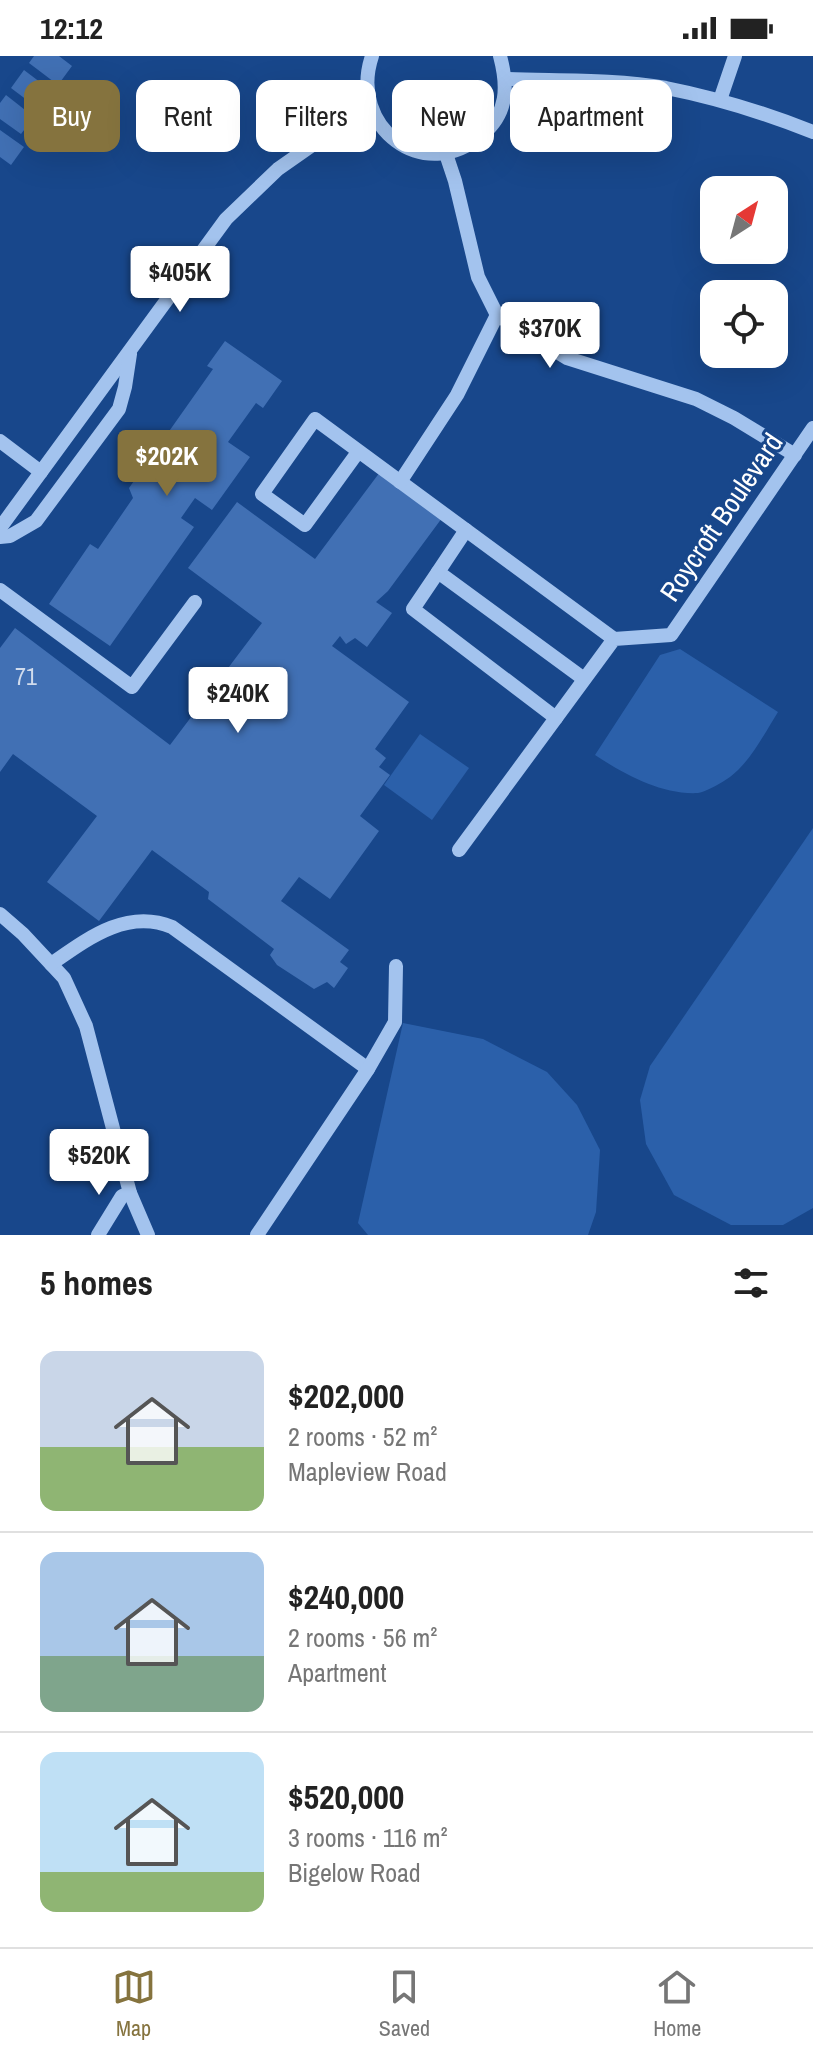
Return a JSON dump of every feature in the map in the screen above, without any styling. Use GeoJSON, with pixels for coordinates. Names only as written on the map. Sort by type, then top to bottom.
{"type":"FeatureCollection","features":[{"type":"Feature","properties":{"kind":"street"},"geometry":{"type":"LineString","coordinates":[[365,80],[372,56]]}},
{"type":"Feature","properties":{"kind":"street"},"geometry":{"type":"LineString","coordinates":[[376,119],[384,132],[404,147],[427,154],[446,154],[469,147],[494,124],[504,102],[506,79],[500,56]]}},
{"type":"Feature","properties":{"kind":"street"},"geometry":{"type":"LineString","coordinates":[[720,100],[735,56]]}},
{"type":"Feature","properties":{"kind":"street"},"geometry":{"type":"LineString","coordinates":[[506,79],[663,88],[720,100],[813,132]]}},
{"type":"Feature","properties":{"kind":"street"},"geometry":{"type":"LineString","coordinates":[[0,528],[226,219],[250,193],[302,152]]}},
{"type":"Feature","properties":{"kind":"street"},"geometry":{"type":"LineString","coordinates":[[446,154],[478,277],[497,315],[567,358],[696,399],[795,455]]}},
{"type":"Feature","properties":{"kind":"street"},"geometry":{"type":"LineString","coordinates":[[400,482],[457,395],[497,315]]}},
{"type":"Feature","properties":{"kind":"street"},"geometry":{"type":"LineString","coordinates":[[0,537],[10,536],[36,521],[119,409],[131,349]]}},
{"type":"Feature","properties":{"kind":"street"},"geometry":{"type":"LineString","coordinates":[[358,452],[305,525],[262,494],[315,419],[614,639],[459,850]]}},
{"type":"Feature","properties":{"kind":"street","name":"Roycroft Boulevard"},"geometry":{"type":"LineString","coordinates":[[614,639],[671,635],[813,428]]}},
{"type":"Feature","properties":{"kind":"street"},"geometry":{"type":"LineString","coordinates":[[0,441],[41,472]]}},
{"type":"Feature","properties":{"kind":"street"},"geometry":{"type":"LineString","coordinates":[[466,530],[413,609],[556,718]]}},
{"type":"Feature","properties":{"kind":"street"},"geometry":{"type":"LineString","coordinates":[[438,572],[584,679]]}},
{"type":"Feature","properties":{"kind":"street"},"geometry":{"type":"LineString","coordinates":[[0,590],[132,687],[195,602]]}},
{"type":"Feature","properties":{"kind":"street"},"geometry":{"type":"LineString","coordinates":[[0,914],[64,978],[86,1026],[130,1193],[148,1235]]}},
{"type":"Feature","properties":{"kind":"street"},"geometry":{"type":"LineString","coordinates":[[51,964],[98,932],[134,920],[156,920],[172,927],[368,1069]]}},
{"type":"Feature","properties":{"kind":"street"},"geometry":{"type":"LineString","coordinates":[[257,1235],[368,1069],[395,1022],[396,966]]}},
{"type":"Feature","properties":{"kind":"street"},"geometry":{"type":"LineString","coordinates":[[98,1235],[122,1196],[130,1193]]}},
{"type":"Feature","properties":{"kind":"shaded area"},"geometry":{"type":"Polygon","coordinates":[[[680,649],[778,712],[738,771],[698,793],[657,787],[595,755],[660,655],[680,649]]]}},
{"type":"Feature","properties":{"kind":"shaded area"},"geometry":{"type":"Polygon","coordinates":[[[420,734],[469,768],[432,820],[384,785],[420,734]]]}},
{"type":"Feature","properties":{"kind":"shaded area"},"geometry":{"type":"Polygon","coordinates":[[[813,828],[813,1208],[783,1225],[731,1225],[674,1195],[646,1144],[640,1100],[650,1066],[813,828]]]}},
{"type":"Feature","properties":{"kind":"shaded area"},"geometry":{"type":"Polygon","coordinates":[[[403,1023],[483,1039],[547,1072],[577,1105],[600,1150],[596,1212],[588,1235],[368,1235],[358,1223],[403,1023]]]}},
{"type":"Feature","properties":{"kind":"building"},"geometry":{"type":"Polygon","coordinates":[[[34,56],[59,56],[72,66],[62,80],[51,80],[29,63],[34,56]]]}},
{"type":"Feature","properties":{"kind":"building"},"geometry":{"type":"Polygon","coordinates":[[[24,70],[37,80],[24,80],[24,98],[11,88],[24,70]]]}},
{"type":"Feature","properties":{"kind":"building"},"geometry":{"type":"Polygon","coordinates":[[[6,95],[24,109],[24,130],[21,134],[0,119],[0,103],[6,95]]]}},
{"type":"Feature","properties":{"kind":"building"},"geometry":{"type":"Polygon","coordinates":[[[0,130],[24,147],[11,165],[0,157],[0,130]]]}},
{"type":"Feature","properties":{"kind":"building"},"geometry":{"type":"Polygon","coordinates":[[[225,341],[282,381],[263,408],[256,403],[228,442],[250,457],[212,510],[195,498],[181,518],[194,527],[110,646],[49,604],[90,544],[98,549],[133,498],[129,488],[213,369],[207,366],[225,341]]]}},
{"type":"Feature","properties":{"kind":"building"},"geometry":{"type":"Polygon","coordinates":[[[380,472],[442,518],[388,591],[376,602],[392,613],[367,647],[355,638],[346,644],[340,636],[332,646],[409,702],[375,749],[386,758],[379,767],[390,775],[360,816],[379,831],[330,899],[299,877],[281,901],[349,950],[340,962],[348,968],[334,988],[327,982],[314,989],[277,965],[270,955],[274,949],[208,899],[209,892],[152,850],[99,921],[47,882],[97,816],[13,754],[0,772],[0,648],[15,628],[170,745],[262,623],[188,568],[237,502],[315,559],[380,472]]]}}]}
